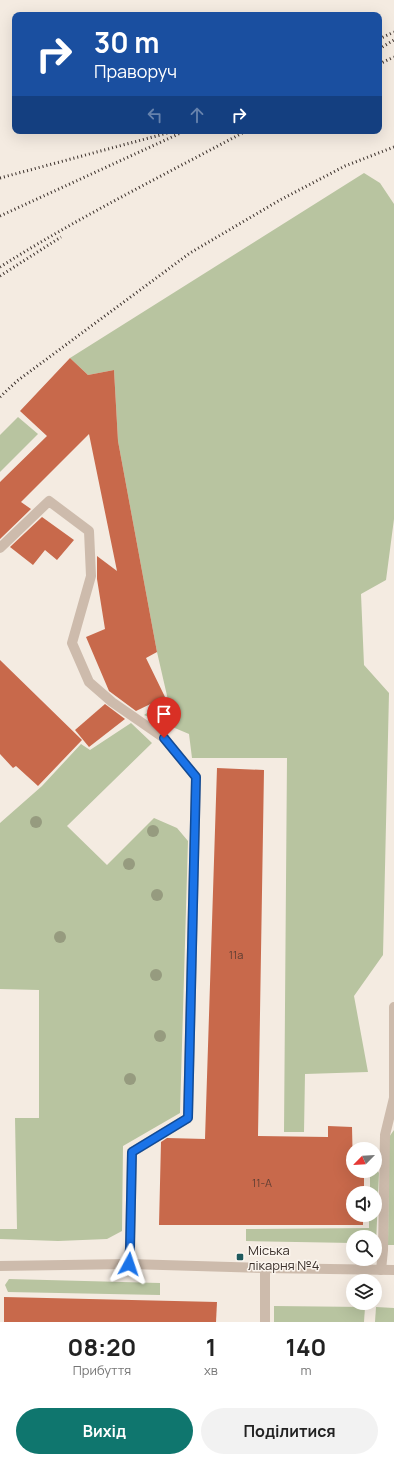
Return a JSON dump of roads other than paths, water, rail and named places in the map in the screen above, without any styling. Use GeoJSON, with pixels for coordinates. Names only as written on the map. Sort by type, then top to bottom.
{"type":"FeatureCollection","features":[{"type":"Feature","properties":{"kind":"street"},"geometry":{"type":"LineString","coordinates":[[0,548],[49,501],[90,530],[91,576],[72,642],[89,682],[112,702],[164,738],[196,777],[188,1118],[132,1152],[129,1264]]}},
{"type":"Feature","properties":{"kind":"street"},"geometry":{"type":"LineString","coordinates":[[381,1270],[385,1135],[394,1098],[394,1007]]}},
{"type":"Feature","properties":{"kind":"street"},"geometry":{"type":"LineString","coordinates":[[0,1266],[129,1264],[394,1270]]}},
{"type":"Feature","properties":{"kind":"street"},"geometry":{"type":"LineString","coordinates":[[265,1268],[265,1322]]}},
{"type":"Feature","properties":{"kind":"railway"},"geometry":{"type":"LineString","coordinates":[[382,38],[394,32]]}},
{"type":"Feature","properties":{"kind":"railway"},"geometry":{"type":"LineString","coordinates":[[382,47],[394,40]]}},
{"type":"Feature","properties":{"kind":"railway"},"geometry":{"type":"LineString","coordinates":[[382,63],[394,57]]}},
{"type":"Feature","properties":{"kind":"railway"},"geometry":{"type":"LineString","coordinates":[[0,178],[164,134]]}},
{"type":"Feature","properties":{"kind":"railway"},"geometry":{"type":"LineString","coordinates":[[0,216],[178,134]]}},
{"type":"Feature","properties":{"kind":"railway"},"geometry":{"type":"LineString","coordinates":[[0,267],[60,231],[240,134]]}},
{"type":"Feature","properties":{"kind":"railway"},"geometry":{"type":"LineString","coordinates":[[0,397],[17,381],[190,253],[280,200],[345,166],[394,147]]}},
{"type":"Feature","properties":{"kind":"railway"},"geometry":{"type":"LineString","coordinates":[[0,276],[61,237]]}},
{"type":"Feature","properties":{"kind":"place","name":"Міська лікарня №4"},"geometry":{"type":"Point","coordinates":[240,1257]}}]}
